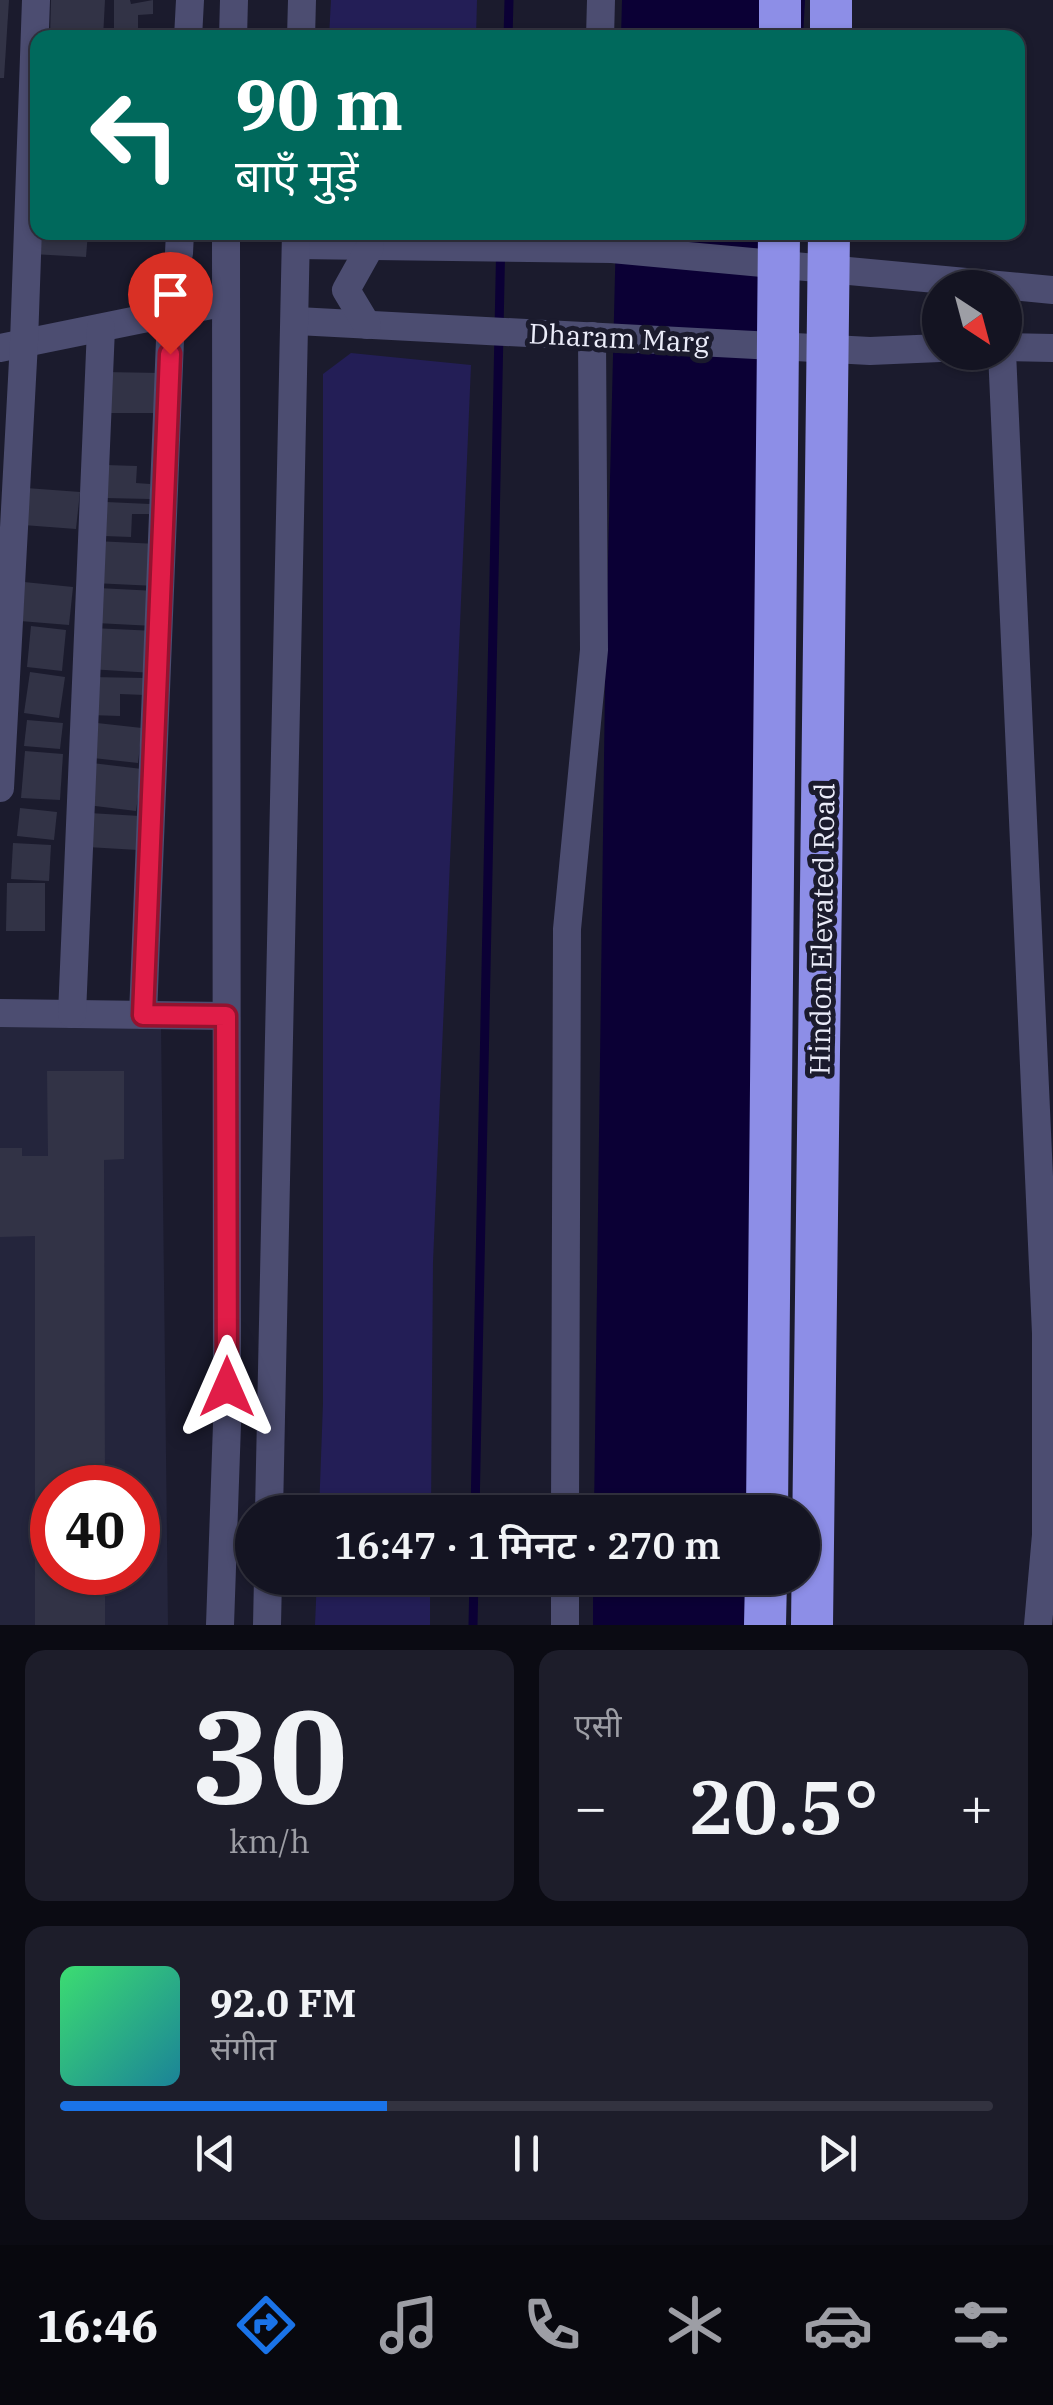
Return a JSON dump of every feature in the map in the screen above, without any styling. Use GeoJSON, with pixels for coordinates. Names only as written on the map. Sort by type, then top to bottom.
{"type":"FeatureCollection","features":[{"type":"Feature","properties":{"kind":"highway"},"geometry":{"type":"LineString","coordinates":[[780,0],[780,30]]}},
{"type":"Feature","properties":{"kind":"highway"},"geometry":{"type":"LineString","coordinates":[[831,0],[831,30]]}},
{"type":"Feature","properties":{"kind":"highway","name":"Hindon Elevated Road"},"geometry":{"type":"LineString","coordinates":[[767,1495],[778,240]]}},
{"type":"Feature","properties":{"kind":"highway","name":"Hindon Elevated Road"},"geometry":{"type":"LineString","coordinates":[[812,1625],[829,240]]}},
{"type":"Feature","properties":{"kind":"highway"},"geometry":{"type":"LineString","coordinates":[[765,1625],[766,1595]]}},
{"type":"Feature","properties":{"kind":"street"},"geometry":{"type":"LineString","coordinates":[[34,30],[36,0]]}},
{"type":"Feature","properties":{"kind":"street"},"geometry":{"type":"LineString","coordinates":[[188,30],[190,0]]}},
{"type":"Feature","properties":{"kind":"street"},"geometry":{"type":"LineString","coordinates":[[233,30],[234,0]]}},
{"type":"Feature","properties":{"kind":"street"},"geometry":{"type":"LineString","coordinates":[[301,30],[302,0]]}},
{"type":"Feature","properties":{"kind":"street"},"geometry":{"type":"LineString","coordinates":[[600,30],[601,0]]}},
{"type":"Feature","properties":{"kind":"street"},"geometry":{"type":"LineString","coordinates":[[0,788],[12,345],[30,86]]}},
{"type":"Feature","properties":{"kind":"street"},"geometry":{"type":"LineString","coordinates":[[220,1625],[227,1424],[226,240]]}},
{"type":"Feature","properties":{"kind":"street"},"geometry":{"type":"LineString","coordinates":[[269,1495],[296,240]]}},
{"type":"Feature","properties":{"kind":"street"},"geometry":{"type":"LineString","coordinates":[[307,240],[474,249],[601,243],[1053,290]]}},
{"type":"Feature","properties":{"kind":"street"},"geometry":{"type":"LineString","coordinates":[[367,325],[346,290],[370,246]]}},
{"type":"Feature","properties":{"kind":"street"},"geometry":{"type":"LineString","coordinates":[[12,345],[226,302]]}},
{"type":"Feature","properties":{"kind":"street"},"geometry":{"type":"LineString","coordinates":[[143,1015],[171,315]]}},
{"type":"Feature","properties":{"kind":"street","name":"Dharam Marg"},"geometry":{"type":"LineString","coordinates":[[297,322],[870,351],[922,349]]}},
{"type":"Feature","properties":{"kind":"street"},"geometry":{"type":"LineString","coordinates":[[72,1014],[101,328]]}},
{"type":"Feature","properties":{"kind":"street"},"geometry":{"type":"LineString","coordinates":[[565,1495],[566,929],[594,650],[597,337]]}},
{"type":"Feature","properties":{"kind":"street"},"geometry":{"type":"LineString","coordinates":[[1022,349],[1053,348]]}},
{"type":"Feature","properties":{"kind":"street"},"geometry":{"type":"LineString","coordinates":[[1004,370],[1046,1315],[1046,1535],[1038,1625]]}},
{"type":"Feature","properties":{"kind":"street"},"geometry":{"type":"LineString","coordinates":[[0,1014],[226,1016]]}},
{"type":"Feature","properties":{"kind":"street"},"geometry":{"type":"LineString","coordinates":[[267,1625],[268,1595]]}},
{"type":"Feature","properties":{"kind":"street"},"geometry":{"type":"LineString","coordinates":[[565,1595],[565,1625]]}},
{"type":"Feature","properties":{"kind":"shaded area"},"geometry":{"type":"Polygon","coordinates":[[[331,0],[477,0],[476,30],[329,30],[331,0]]]}},
{"type":"Feature","properties":{"kind":"shaded area"},"geometry":{"type":"Polygon","coordinates":[[[622,0],[805,0],[803,30],[621,30],[622,0]]]}},
{"type":"Feature","properties":{"kind":"shaded area"},"geometry":{"type":"Polygon","coordinates":[[[616,240],[797,240],[775,1495],[594,1495],[605,684],[616,240]]]}},
{"type":"Feature","properties":{"kind":"shaded area"},"geometry":{"type":"Polygon","coordinates":[[[351,353],[471,365],[433,1262],[431,1495],[320,1495],[323,1403],[323,374],[351,353]]]}},
{"type":"Feature","properties":{"kind":"shaded area"},"geometry":{"type":"Polygon","coordinates":[[[0,1019],[161,1024],[168,1625],[0,1625],[0,1019]]]}},
{"type":"Feature","properties":{"kind":"shaded area"},"geometry":{"type":"Polygon","coordinates":[[[316,1595],[430,1595],[430,1625],[315,1625],[316,1595]]]}},
{"type":"Feature","properties":{"kind":"shaded area"},"geometry":{"type":"Polygon","coordinates":[[[593,1595],[774,1595],[773,1625],[593,1625],[593,1595]]]}},
{"type":"Feature","properties":{"kind":"building"},"geometry":{"type":"Polygon","coordinates":[[[0,0],[9,0],[4,78],[0,78],[0,0]]]}},
{"type":"Feature","properties":{"kind":"building"},"geometry":{"type":"Polygon","coordinates":[[[51,0],[105,0],[103,30],[50,30],[51,0]]]}},
{"type":"Feature","properties":{"kind":"building"},"geometry":{"type":"Polygon","coordinates":[[[114,0],[130,0],[131,4],[153,0],[153,14],[138,15],[138,30],[114,30],[114,0]]]}},
{"type":"Feature","properties":{"kind":"building"},"geometry":{"type":"Polygon","coordinates":[[[36,240],[87,240],[86,257],[32,254],[36,240]]]}},
{"type":"Feature","properties":{"kind":"building"},"geometry":{"type":"Polygon","coordinates":[[[103,372],[162,373],[161,413],[102,413],[103,372]]]}},
{"type":"Feature","properties":{"kind":"building"},"geometry":{"type":"Polygon","coordinates":[[[106,465],[137,466],[136,483],[150,484],[150,499],[105,498],[106,465]]]}},
{"type":"Feature","properties":{"kind":"building"},"geometry":{"type":"Polygon","coordinates":[[[26,488],[80,492],[76,529],[23,525],[26,488]]]}},
{"type":"Feature","properties":{"kind":"building"},"geometry":{"type":"Polygon","coordinates":[[[106,502],[150,504],[149,514],[132,514],[131,537],[104,536],[106,502]]]}},
{"type":"Feature","properties":{"kind":"building"},"geometry":{"type":"Polygon","coordinates":[[[95,541],[158,544],[156,586],[93,583],[95,541]]]}},
{"type":"Feature","properties":{"kind":"building"},"geometry":{"type":"Polygon","coordinates":[[[24,582],[73,587],[69,625],[20,621],[24,582]]]}},
{"type":"Feature","properties":{"kind":"building"},"geometry":{"type":"Polygon","coordinates":[[[98,588],[156,591],[154,626],[96,623],[98,588]]]}},
{"type":"Feature","properties":{"kind":"building"},"geometry":{"type":"Polygon","coordinates":[[[31,626],[66,630],[62,671],[27,667],[31,626]]]}},
{"type":"Feature","properties":{"kind":"building"},"geometry":{"type":"Polygon","coordinates":[[[92,628],[156,631],[153,673],[89,669],[92,628]]]}},
{"type":"Feature","properties":{"kind":"building"},"geometry":{"type":"Polygon","coordinates":[[[30,672],[65,677],[59,718],[24,713],[30,672]]]}},
{"type":"Feature","properties":{"kind":"building"},"geometry":{"type":"Polygon","coordinates":[[[90,677],[146,678],[145,695],[120,694],[120,716],[89,715],[90,677]]]}},
{"type":"Feature","properties":{"kind":"building"},"geometry":{"type":"Polygon","coordinates":[[[27,720],[63,723],[60,749],[24,746],[27,720]]]}},
{"type":"Feature","properties":{"kind":"building"},"geometry":{"type":"Polygon","coordinates":[[[97,723],[142,728],[138,763],[93,758],[97,723]]]}},
{"type":"Feature","properties":{"kind":"building"},"geometry":{"type":"Polygon","coordinates":[[[25,751],[63,754],[60,800],[21,798],[25,751]]]}},
{"type":"Feature","properties":{"kind":"building"},"geometry":{"type":"Polygon","coordinates":[[[92,763],[142,769],[136,811],[87,805],[92,763]]]}},
{"type":"Feature","properties":{"kind":"building"},"geometry":{"type":"Polygon","coordinates":[[[20,808],[57,812],[54,840],[17,836],[20,808]]]}},
{"type":"Feature","properties":{"kind":"building"},"geometry":{"type":"Polygon","coordinates":[[[89,813],[140,816],[138,850],[87,847],[89,813]]]}},
{"type":"Feature","properties":{"kind":"building"},"geometry":{"type":"Polygon","coordinates":[[[13,843],[51,845],[49,881],[11,879],[13,843]]]}},
{"type":"Feature","properties":{"kind":"building"},"geometry":{"type":"Polygon","coordinates":[[[7,883],[45,883],[45,931],[6,931],[7,883]]]}},
{"type":"Feature","properties":{"kind":"building"},"geometry":{"type":"Polygon","coordinates":[[[47,1071],[124,1071],[124,1159],[104,1160],[105,1465],[35,1465],[35,1236],[0,1237],[0,1148],[22,1148],[22,1156],[48,1156],[47,1071]]]}},
{"type":"Feature","properties":{"kind":"building"},"geometry":{"type":"Polygon","coordinates":[[[35,1595],[105,1595],[105,1625],[35,1625],[35,1595]]]}},
{"type":"Feature","properties":{"kind":"waterway"},"geometry":{"type":"LineString","coordinates":[[508,30],[509,0]]}},
{"type":"Feature","properties":{"kind":"waterway"},"geometry":{"type":"LineString","coordinates":[[475,1495],[501,240]]}},
{"type":"Feature","properties":{"kind":"waterway"},"geometry":{"type":"LineString","coordinates":[[473,1625],[474,1595]]}},
{"type":"Feature","properties":{"kind":"route"},"geometry":{"type":"LineString","coordinates":[[170,354],[143,1015],[226,1016],[227,1387]]}}]}
